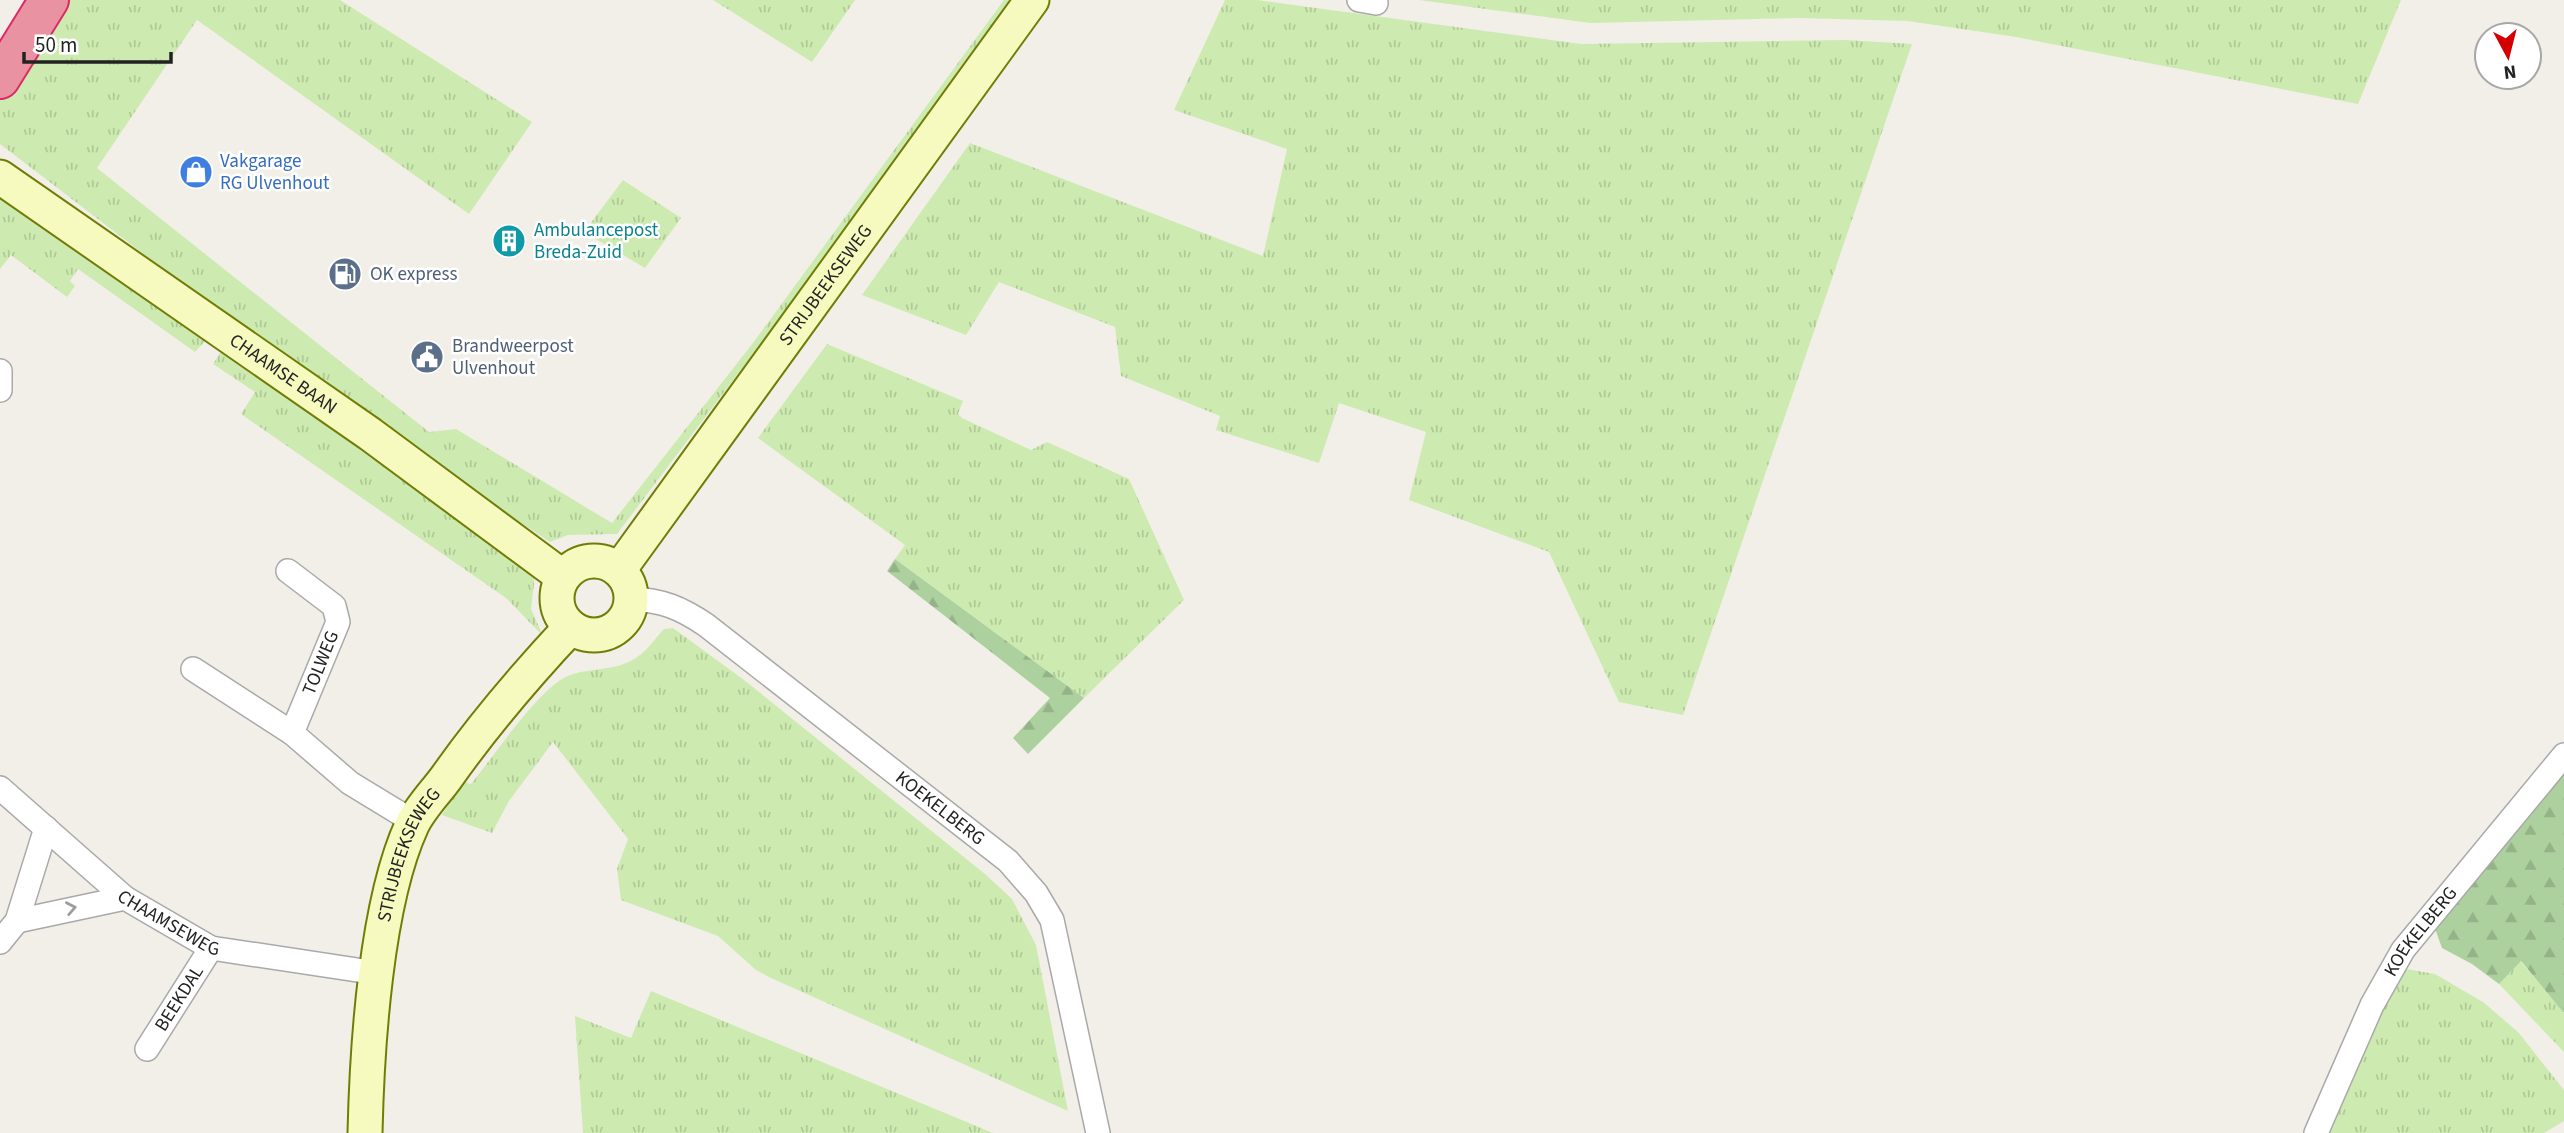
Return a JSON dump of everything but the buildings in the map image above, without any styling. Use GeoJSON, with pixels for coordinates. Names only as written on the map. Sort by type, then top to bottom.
{"type":"FeatureCollection","features":[{"type":"Feature","properties":{"kind":"highway"},"geometry":{"type":"LineString","coordinates":[[0,32],[20,0]]}},
{"type":"Feature","properties":{"kind":"highway"},"geometry":{"type":"LineString","coordinates":[[0,79],[49,0]]}},
{"type":"Feature","properties":{"kind":"main road","name":"STRIJBEEKSEWEG"},"geometry":{"type":"LineString","coordinates":[[625,584],[1032,0]]}},
{"type":"Feature","properties":{"kind":"main road","name":"CHAAMSE BAAN"},"geometry":{"type":"LineString","coordinates":[[0,177],[370,433],[563,577]]}},
{"type":"Feature","properties":{"kind":"main road"},"geometry":{"type":"LineString","coordinates":[[596,560],[625,584],[629,612],[610,631],[597,635],[571,627],[562,617],[557,603],[558,589],[563,577],[572,567],[596,560]]}},
{"type":"Feature","properties":{"kind":"main road","name":"STRIJBEEKSEWEG"},"geometry":{"type":"LineString","coordinates":[[365,1133],[377,973],[401,851],[414,822],[498,708],[571,627]]}},
{"type":"Feature","properties":{"kind":"street"},"geometry":{"type":"LineString","coordinates":[[0,371],[0,390]]}},
{"type":"Feature","properties":{"kind":"street","name":"TOLWEG"},"geometry":{"type":"LineString","coordinates":[[288,571],[334,606],[338,622],[292,733]]}},
{"type":"Feature","properties":{"kind":"street","name":"KOEKELBERG"},"geometry":{"type":"LineString","coordinates":[[625,584],[653,600],[679,606],[706,625],[1008,861],[1035,892],[1052,920],[1098,1133]]}},
{"type":"Feature","properties":{"kind":"street"},"geometry":{"type":"LineString","coordinates":[[193,669],[292,733],[350,783],[414,822]]}},
{"type":"Feature","properties":{"kind":"street","name":"KOEKELBERG"},"geometry":{"type":"LineString","coordinates":[[2316,1133],[2372,1005],[2403,950],[2564,755]]}},
{"type":"Feature","properties":{"kind":"street","name":"CHAAMSEWEG"},"geometry":{"type":"LineString","coordinates":[[0,788],[125,898],[211,948],[377,973]]}},
{"type":"Feature","properties":{"kind":"street"},"geometry":{"type":"LineString","coordinates":[[0,942],[18,921],[46,828]]}},
{"type":"Feature","properties":{"kind":"street"},"geometry":{"type":"LineString","coordinates":[[18,921],[125,898]]}},
{"type":"Feature","properties":{"kind":"street","name":"BEEKDAL"},"geometry":{"type":"LineString","coordinates":[[147,1049],[211,948]]}},
{"type":"Feature","properties":{"kind":"green space"},"geometry":{"type":"Polygon","coordinates":[[[54,0],[340,0],[532,122],[469,214],[197,20],[97,168],[429,432],[456,429],[612,523],[753,343],[1004,0],[1020,0],[617,534],[568,535],[550,542],[390,436],[244,331],[0,144],[0,95],[54,0]]]}},
{"type":"Feature","properties":{"kind":"green space"},"geometry":{"type":"Polygon","coordinates":[[[713,0],[855,0],[812,62],[713,0]]]}},
{"type":"Feature","properties":{"kind":"green space"},"geometry":{"type":"Polygon","coordinates":[[[1225,0],[1257,0],[1581,44],[1846,40],[1912,44],[1683,715],[1619,702],[1549,552],[1409,500],[1426,432],[1339,403],[1319,463],[1216,430],[1220,416],[1121,376],[1115,327],[999,282],[966,335],[862,295],[970,143],[1263,256],[1287,149],[1174,110],[1225,0]]]}},
{"type":"Feature","properties":{"kind":"green space"},"geometry":{"type":"Polygon","coordinates":[[[1419,0],[2401,0],[2358,104],[2016,37],[1908,21],[1798,18],[1590,23],[1419,0]]]}},
{"type":"Feature","properties":{"kind":"green space"},"geometry":{"type":"Polygon","coordinates":[[[623,180],[681,218],[645,268],[584,232],[623,180]]]}},
{"type":"Feature","properties":{"kind":"green space"},"geometry":{"type":"Polygon","coordinates":[[[0,194],[209,337],[195,352],[78,269],[70,281],[75,286],[67,297],[11,255],[0,269],[0,194]]]}},
{"type":"Feature","properties":{"kind":"green space"},"geometry":{"type":"Polygon","coordinates":[[[827,344],[963,401],[958,414],[962,418],[1031,450],[1047,442],[1129,479],[1184,600],[1084,698],[895,559],[905,545],[758,438],[827,344]]]}},
{"type":"Feature","properties":{"kind":"green space"},"geometry":{"type":"Polygon","coordinates":[[[224,347],[535,575],[531,609],[543,636],[506,598],[241,414],[255,392],[213,364],[224,347]]]}},
{"type":"Feature","properties":{"kind":"green space"},"geometry":{"type":"Polygon","coordinates":[[[895,559],[1084,698],[1028,754],[1013,738],[1050,698],[887,571],[895,559]]]}},
{"type":"Feature","properties":{"kind":"green space"},"geometry":{"type":"Polygon","coordinates":[[[673,628],[744,680],[985,874],[1012,899],[1036,945],[1068,1111],[771,978],[756,970],[718,936],[621,900],[617,869],[628,839],[553,742],[509,801],[492,833],[442,815],[462,781],[471,784],[539,699],[562,679],[579,672],[617,666],[634,659],[643,653],[664,629],[673,628]]]}},
{"type":"Feature","properties":{"kind":"green space"},"geometry":{"type":"Polygon","coordinates":[[[2564,773],[2563,1012],[2521,961],[2499,984],[2472,964],[2442,948],[2434,926],[2564,773]]]}},
{"type":"Feature","properties":{"kind":"green space"},"geometry":{"type":"Polygon","coordinates":[[[2520,961],[2564,1012],[2564,1052],[2499,984],[2520,961]]]}},
{"type":"Feature","properties":{"kind":"green space"},"geometry":{"type":"Polygon","coordinates":[[[2406,969],[2435,974],[2483,1002],[2518,1032],[2564,1090],[2564,1121],[2544,1133],[2329,1133],[2382,1012],[2406,969]]]}},
{"type":"Feature","properties":{"kind":"green space"},"geometry":{"type":"Polygon","coordinates":[[[651,991],[993,1133],[583,1133],[575,1016],[631,1038],[651,991]]]}},
{"type":"Feature","properties":{"kind":"place","name":"Vakgarage RG Ulvenhout"},"geometry":{"type":"Point","coordinates":[196,172]}},
{"type":"Feature","properties":{"kind":"place","name":"Ambulancepost Breda-Zuid"},"geometry":{"type":"Point","coordinates":[509,241]}},
{"type":"Feature","properties":{"kind":"place","name":"OK express"},"geometry":{"type":"Point","coordinates":[345,274]}},
{"type":"Feature","properties":{"kind":"place","name":"Brandweerpost Ulvenhout"},"geometry":{"type":"Point","coordinates":[427,357]}}]}
